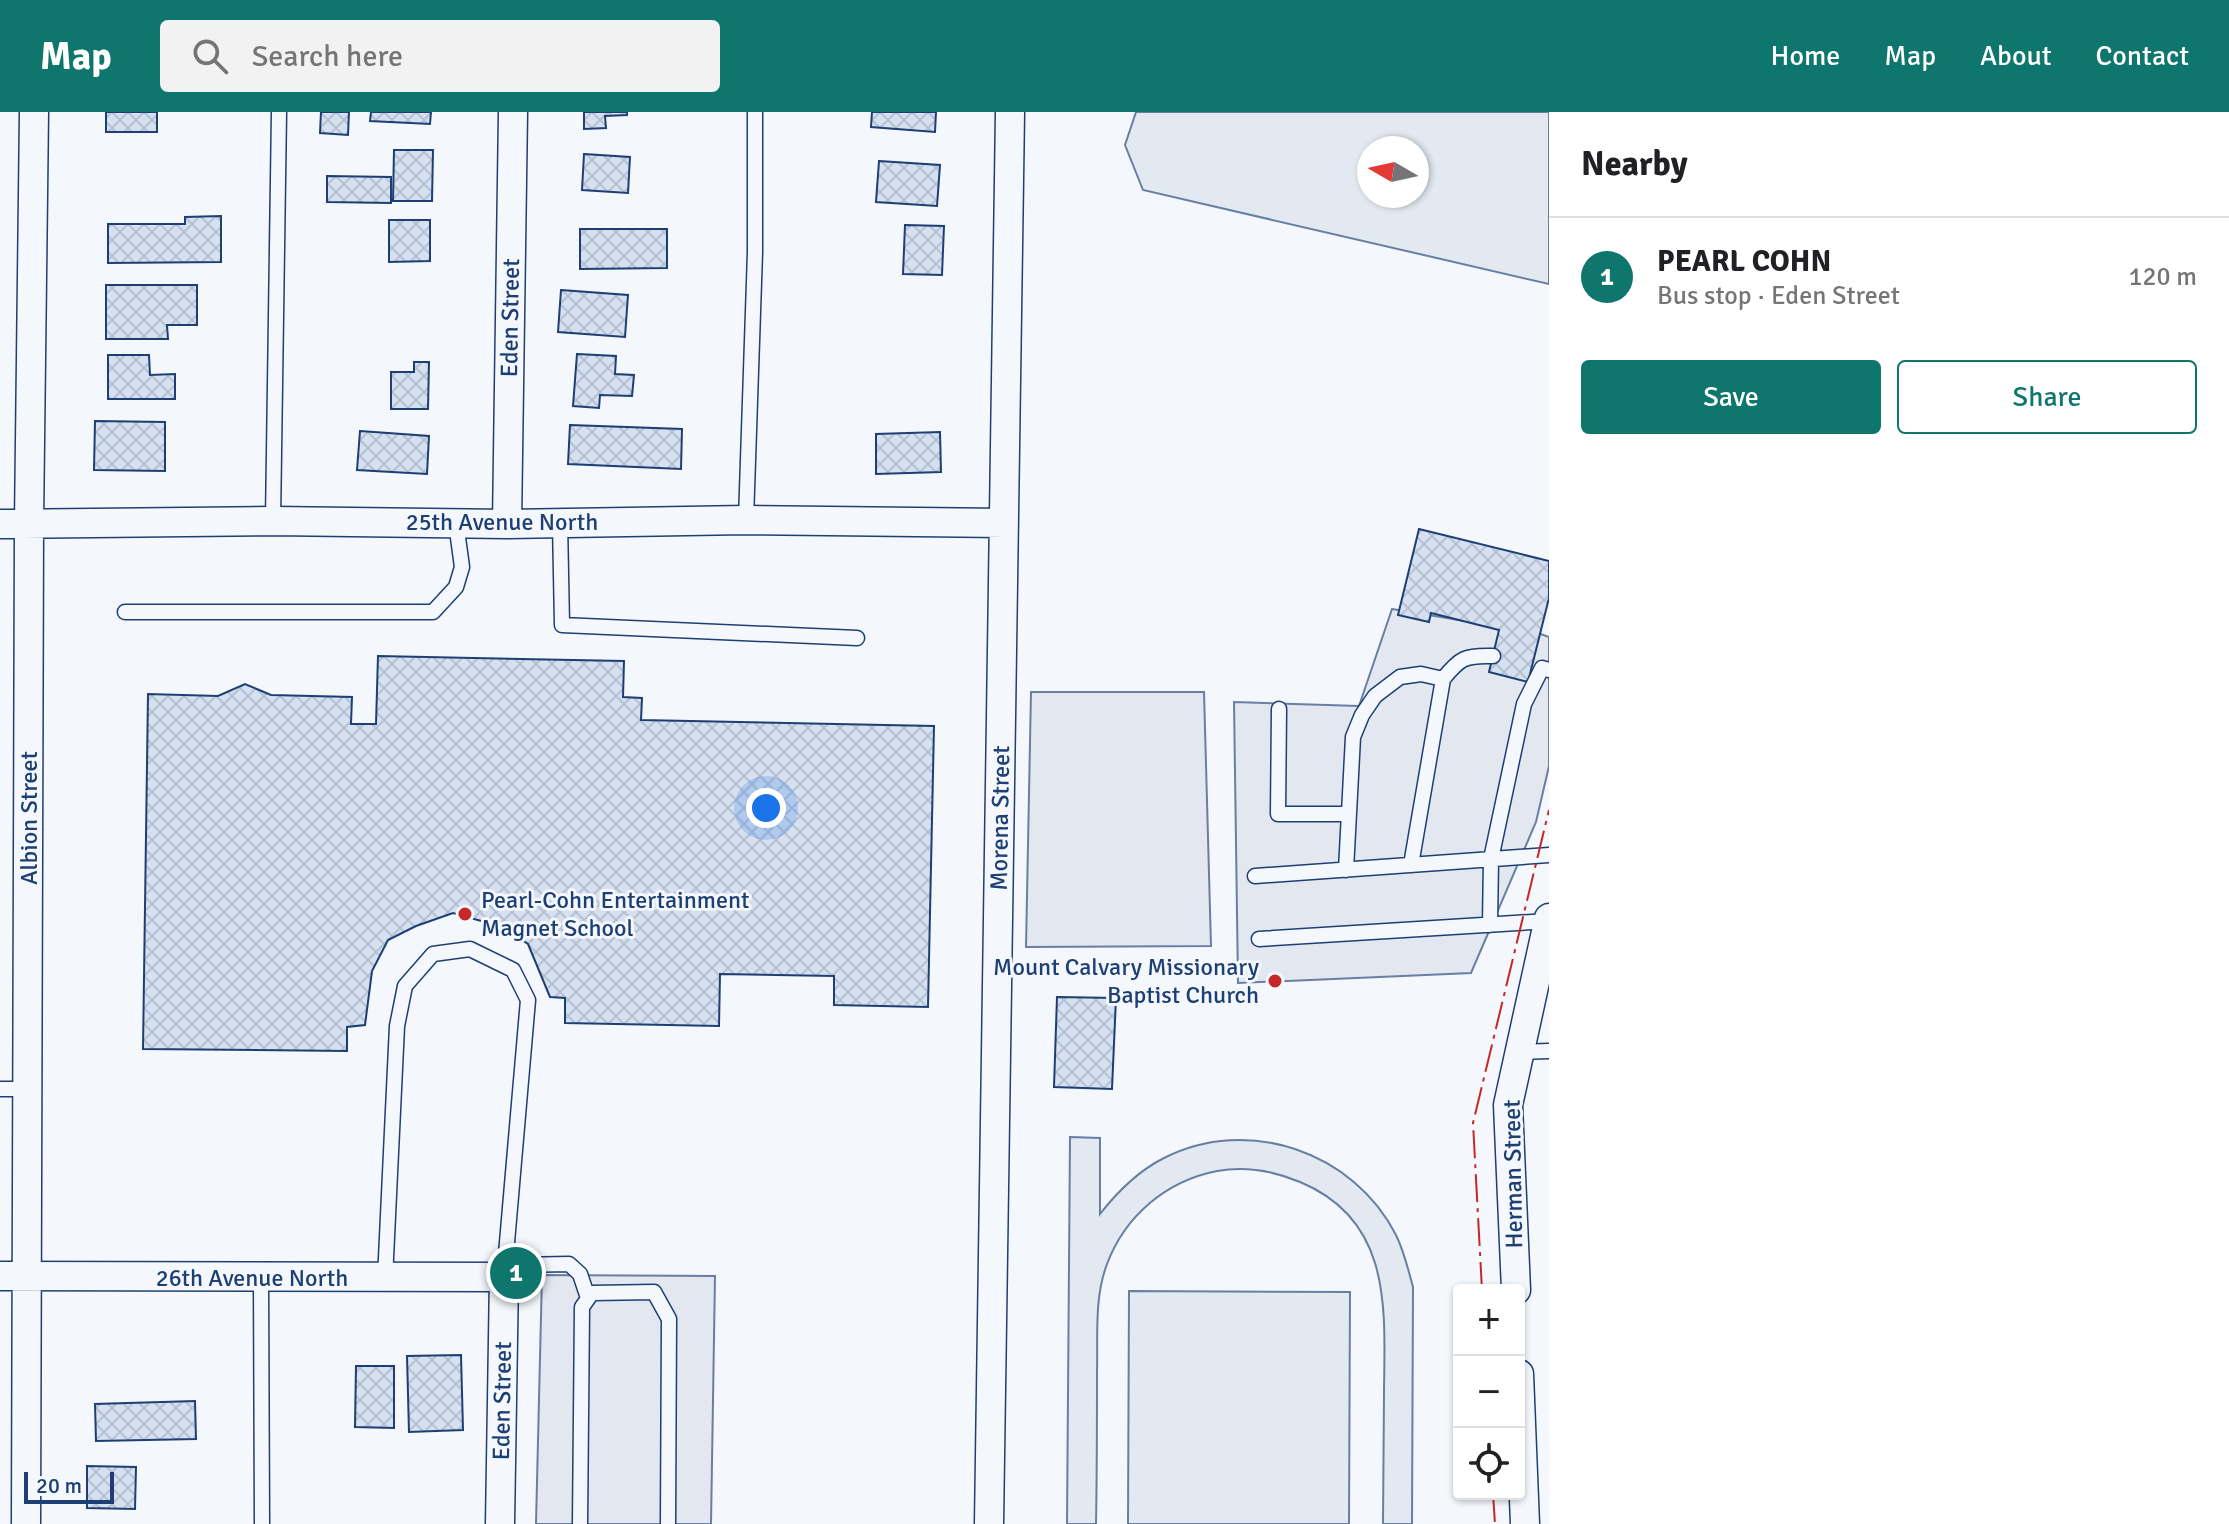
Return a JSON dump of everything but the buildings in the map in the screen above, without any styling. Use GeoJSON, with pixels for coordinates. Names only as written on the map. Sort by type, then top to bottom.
{"type":"FeatureCollection","features":[{"type":"Feature","properties":{"kind":"street","name":"Albion Street"},"geometry":{"type":"LineString","coordinates":[[26,1524],[14,1276],[29,1089],[29,524],[34,112]]}},
{"type":"Feature","properties":{"kind":"street","name":"Eden Street"},"geometry":{"type":"LineString","coordinates":[[507,524],[513,112]]}},
{"type":"Feature","properties":{"kind":"street","name":"Morena Street"},"geometry":{"type":"LineString","coordinates":[[989,1524],[1010,112]]}},
{"type":"Feature","properties":{"kind":"street","name":"25th Avenue North"},"geometry":{"type":"LineString","coordinates":[[0,524],[273,521],[507,524],[746,520],[1004,523]]}},
{"type":"Feature","properties":{"kind":"street","name":"Herman Street"},"geometry":{"type":"LineString","coordinates":[[1516,1284],[1508,1105],[1549,919]]}},
{"type":"Feature","properties":{"kind":"street","name":"26th Avenue North"},"geometry":{"type":"LineString","coordinates":[[14,1276],[504,1277]]}},
{"type":"Feature","properties":{"kind":"street","name":"Eden Street"},"geometry":{"type":"LineString","coordinates":[[500,1524],[504,1277]]}},
{"type":"Feature","properties":{"kind":"street"},"geometry":{"type":"LineString","coordinates":[[1521,1428],[1525,1524]]}},
{"type":"Feature","properties":{"kind":"lane"},"geometry":{"type":"LineString","coordinates":[[273,521],[279,112]]}},
{"type":"Feature","properties":{"kind":"lane"},"geometry":{"type":"LineString","coordinates":[[746,520],[755,252],[755,112]]}},
{"type":"Feature","properties":{"kind":"lane"},"geometry":{"type":"LineString","coordinates":[[125,612],[433,612],[456,587],[462,567],[456,523]]}},
{"type":"Feature","properties":{"kind":"lane"},"geometry":{"type":"LineString","coordinates":[[560,523],[562,625],[857,638]]}},
{"type":"Feature","properties":{"kind":"lane"},"geometry":{"type":"LineString","coordinates":[[1411,865],[1443,679],[1458,660],[1475,655],[1493,656]]}},
{"type":"Feature","properties":{"kind":"lane"},"geometry":{"type":"LineString","coordinates":[[1490,925],[1491,859],[1524,704],[1541,668]]}},
{"type":"Feature","properties":{"kind":"lane"},"geometry":{"type":"LineString","coordinates":[[1346,870],[1353,737],[1362,715],[1375,696],[1400,677],[1421,674],[1443,679]]}},
{"type":"Feature","properties":{"kind":"lane"},"geometry":{"type":"LineString","coordinates":[[1279,709],[1278,814],[1349,814]]}},
{"type":"Feature","properties":{"kind":"lane"},"geometry":{"type":"LineString","coordinates":[[1255,876],[1549,855]]}},
{"type":"Feature","properties":{"kind":"lane"},"geometry":{"type":"LineString","coordinates":[[1259,939],[1549,919]]}},
{"type":"Feature","properties":{"kind":"lane"},"geometry":{"type":"LineString","coordinates":[[385,1279],[397,1026],[405,986],[433,954],[470,949],[513,970],[528,1000],[504,1277]]}},
{"type":"Feature","properties":{"kind":"lane"},"geometry":{"type":"LineString","coordinates":[[1519,1052],[1549,1051]]}},
{"type":"Feature","properties":{"kind":"lane"},"geometry":{"type":"LineString","coordinates":[[0,1089],[29,1089]]}},
{"type":"Feature","properties":{"kind":"lane"},"geometry":{"type":"LineString","coordinates":[[504,1277],[517,1265],[569,1264],[580,1274],[588,1298]]}},
{"type":"Feature","properties":{"kind":"lane"},"geometry":{"type":"LineString","coordinates":[[261,1278],[262,1524]]}},
{"type":"Feature","properties":{"kind":"lane"},"geometry":{"type":"LineString","coordinates":[[580,1524],[582,1307],[592,1293],[654,1292],[669,1319],[668,1524]]}},
{"type":"Feature","properties":{"kind":"shaded area"},"geometry":{"type":"Polygon","coordinates":[[[1136,112],[1549,112],[1549,284],[1143,190],[1125,145],[1136,112]]]}},
{"type":"Feature","properties":{"kind":"shaded area"},"geometry":{"type":"Polygon","coordinates":[[[1392,609],[1549,637],[1549,766],[1536,822],[1471,973],[1238,983],[1234,702],[1359,706],[1392,609]]]}},
{"type":"Feature","properties":{"kind":"shaded area"},"geometry":{"type":"Polygon","coordinates":[[[1031,692],[1204,692],[1211,946],[1026,947],[1031,692]]]}},
{"type":"Feature","properties":{"kind":"shaded area"},"geometry":{"type":"Polygon","coordinates":[[[1070,1137],[1100,1138],[1100,1214],[1129,1182],[1155,1163],[1196,1146],[1230,1140],[1263,1142],[1296,1149],[1326,1163],[1354,1182],[1377,1206],[1399,1241],[1413,1287],[1412,1524],[1383,1524],[1384,1329],[1377,1270],[1367,1243],[1352,1219],[1330,1198],[1280,1175],[1239,1169],[1198,1176],[1165,1192],[1136,1216],[1115,1247],[1103,1277],[1098,1304],[1096,1524],[1067,1524],[1070,1137]]]}},
{"type":"Feature","properties":{"kind":"shaded area"},"geometry":{"type":"Polygon","coordinates":[[[542,1275],[715,1276],[711,1524],[536,1524],[542,1275]]]}},
{"type":"Feature","properties":{"kind":"shaded area"},"geometry":{"type":"Polygon","coordinates":[[[1129,1291],[1350,1292],[1349,1524],[1128,1524],[1129,1291]]]}},
{"type":"Feature","properties":{"kind":"power"},"geometry":{"type":"LineString","coordinates":[[1482,1284],[1473,1123],[1549,810]]}},
{"type":"Feature","properties":{"kind":"power"},"geometry":{"type":"LineString","coordinates":[[1493,1500],[1495,1524]]}},
{"type":"Feature","properties":{"kind":"place","name":"Pearl-Cohn Entertainment Magnet School"},"geometry":{"type":"Point","coordinates":[465,914]}},
{"type":"Feature","properties":{"kind":"place","name":"Mount Calvary Missionary Baptist Church"},"geometry":{"type":"Point","coordinates":[1275,981]}},
{"type":"Feature","properties":{"kind":"place","name":"PEARL COHN"},"geometry":{"type":"Point","coordinates":[516,1273]}}]}
